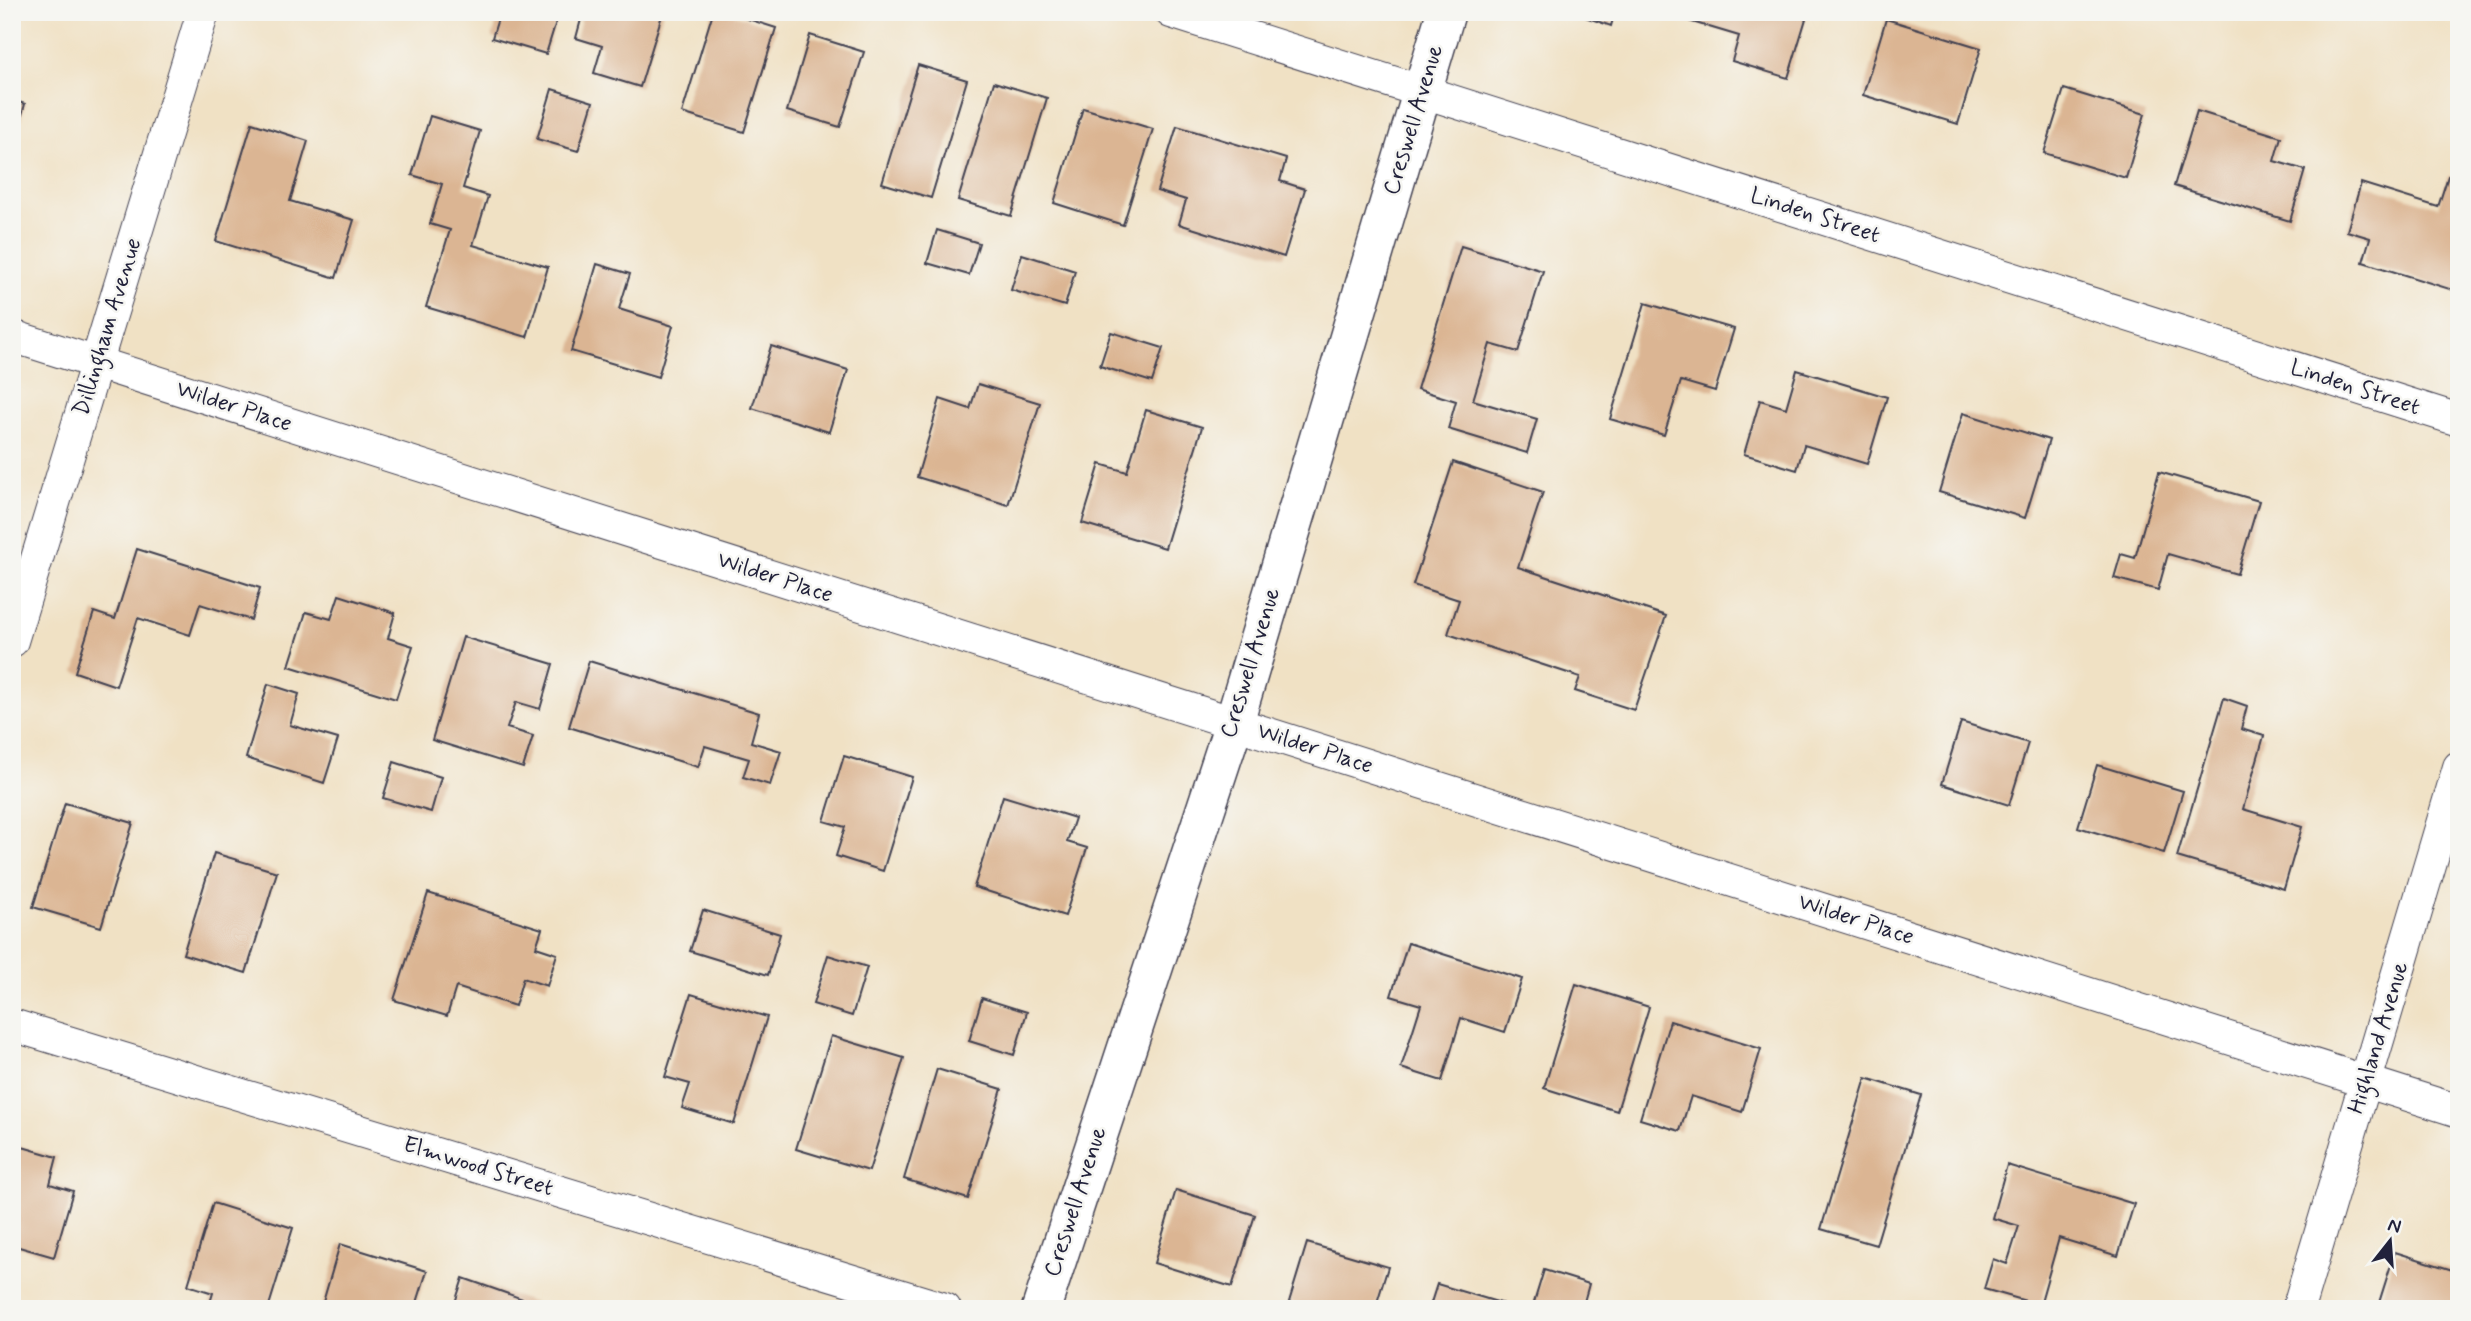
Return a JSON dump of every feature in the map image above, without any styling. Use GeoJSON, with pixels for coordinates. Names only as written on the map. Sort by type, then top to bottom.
{"type":"FeatureCollection","features":[{"type":"Feature","properties":{"kind":"street","name":"Dillingham Avenue"},"geometry":{"type":"LineString","coordinates":[[12,641],[203,12]]}},
{"type":"Feature","properties":{"kind":"street","name":"Linden Street"},"geometry":{"type":"LineString","coordinates":[[1171,12],[2459,421]]}},
{"type":"Feature","properties":{"kind":"street","name":"Creswell Avenue"},"geometry":{"type":"LineString","coordinates":[[1041,1309],[1234,723],[1446,12]]}},
{"type":"Feature","properties":{"kind":"street","name":"Wilder Place"},"geometry":{"type":"LineString","coordinates":[[12,336],[2459,1111]]}},
{"type":"Feature","properties":{"kind":"street","name":"Highland Avenue"},"geometry":{"type":"LineString","coordinates":[[2298,1309],[2459,767]]}},
{"type":"Feature","properties":{"kind":"street","name":"Elmwood Street"},"geometry":{"type":"LineString","coordinates":[[12,1025],[945,1309]]}},
{"type":"Feature","properties":{"kind":"building"},"geometry":{"type":"Polygon","coordinates":[[[500,12],[559,12],[546,54],[492,38],[500,12]]]}},
{"type":"Feature","properties":{"kind":"building"},"geometry":{"type":"Polygon","coordinates":[[[583,12],[663,12],[640,87],[594,73],[602,46],[576,38],[583,12]]]}},
{"type":"Feature","properties":{"kind":"building"},"geometry":{"type":"Polygon","coordinates":[[[713,12],[726,12],[776,28],[744,132],[682,113],[713,12]]]}},
{"type":"Feature","properties":{"kind":"building"},"geometry":{"type":"Polygon","coordinates":[[[1571,12],[1615,12],[1611,26],[1571,12]]]}},
{"type":"Feature","properties":{"kind":"building"},"geometry":{"type":"Polygon","coordinates":[[[1692,12],[1808,12],[1788,78],[1732,61],[1739,36],[1689,21],[1692,12]]]}},
{"type":"Feature","properties":{"kind":"building"},"geometry":{"type":"Polygon","coordinates":[[[1886,19],[1981,48],[1958,124],[1863,95],[1886,19]]]}},
{"type":"Feature","properties":{"kind":"building"},"geometry":{"type":"Polygon","coordinates":[[[810,35],[864,52],[840,127],[787,111],[810,35]]]}},
{"type":"Feature","properties":{"kind":"building"},"geometry":{"type":"Polygon","coordinates":[[[918,65],[967,80],[931,198],[882,183],[918,65]]]}},
{"type":"Feature","properties":{"kind":"building"},"geometry":{"type":"Polygon","coordinates":[[[994,82],[1047,98],[1011,216],[958,200],[994,82]]]}},
{"type":"Feature","properties":{"kind":"building"},"geometry":{"type":"Polygon","coordinates":[[[552,89],[593,102],[578,151],[537,139],[552,89]]]}},
{"type":"Feature","properties":{"kind":"building"},"geometry":{"type":"Polygon","coordinates":[[[2064,89],[2145,114],[2126,178],[2044,153],[2064,89]]]}},
{"type":"Feature","properties":{"kind":"building"},"geometry":{"type":"Polygon","coordinates":[[[12,100],[25,104],[13,147],[12,147],[12,100]]]}},
{"type":"Feature","properties":{"kind":"building"},"geometry":{"type":"Polygon","coordinates":[[[1083,108],[1153,129],[1123,225],[1054,203],[1083,108]]]}},
{"type":"Feature","properties":{"kind":"building"},"geometry":{"type":"Polygon","coordinates":[[[2197,111],[2281,137],[2274,161],[2305,170],[2290,221],[2174,186],[2197,111]]]}},
{"type":"Feature","properties":{"kind":"building"},"geometry":{"type":"Polygon","coordinates":[[[430,116],[480,131],[463,188],[488,196],[473,245],[548,267],[527,337],[426,307],[450,230],[430,224],[442,184],[412,175],[430,116]]]}},
{"type":"Feature","properties":{"kind":"building"},"geometry":{"type":"Polygon","coordinates":[[[252,123],[308,141],[290,201],[354,220],[336,278],[216,241],[252,123]]]}},
{"type":"Feature","properties":{"kind":"building"},"geometry":{"type":"Polygon","coordinates":[[[1177,126],[1286,159],[1280,181],[1305,189],[1284,257],[1179,224],[1186,200],[1157,191],[1177,126]]]}},
{"type":"Feature","properties":{"kind":"building"},"geometry":{"type":"Polygon","coordinates":[[[2448,176],[2459,179],[2459,292],[2363,262],[2370,238],[2347,231],[2361,183],[2438,207],[2448,176]]]}},
{"type":"Feature","properties":{"kind":"building"},"geometry":{"type":"Polygon","coordinates":[[[937,230],[979,243],[969,275],[927,263],[937,230]]]}},
{"type":"Feature","properties":{"kind":"building"},"geometry":{"type":"Polygon","coordinates":[[[1461,246],[1543,271],[1518,352],[1490,344],[1473,400],[1537,419],[1527,453],[1448,429],[1456,401],[1417,389],[1461,246]]]}},
{"type":"Feature","properties":{"kind":"building"},"geometry":{"type":"Polygon","coordinates":[[[1022,254],[1075,271],[1065,306],[1011,290],[1022,254]]]}},
{"type":"Feature","properties":{"kind":"building"},"geometry":{"type":"Polygon","coordinates":[[[597,264],[630,274],[619,309],[673,326],[658,377],[571,351],[597,264]]]}},
{"type":"Feature","properties":{"kind":"building"},"geometry":{"type":"Polygon","coordinates":[[[1645,303],[1734,329],[1715,391],[1681,381],[1664,435],[1610,419],[1645,303]]]}},
{"type":"Feature","properties":{"kind":"building"},"geometry":{"type":"Polygon","coordinates":[[[1111,332],[1163,348],[1152,382],[1100,366],[1111,332]]]}},
{"type":"Feature","properties":{"kind":"building"},"geometry":{"type":"Polygon","coordinates":[[[771,346],[848,370],[829,432],[752,408],[771,346]]]}},
{"type":"Feature","properties":{"kind":"building"},"geometry":{"type":"Polygon","coordinates":[[[1797,370],[1887,397],[1867,464],[1804,445],[1797,470],[1744,454],[1760,400],[1786,408],[1797,370]]]}},
{"type":"Feature","properties":{"kind":"building"},"geometry":{"type":"Polygon","coordinates":[[[978,384],[1040,403],[1008,505],[917,477],[940,399],[970,409],[978,384]]]}},
{"type":"Feature","properties":{"kind":"building"},"geometry":{"type":"Polygon","coordinates":[[[1146,410],[1202,427],[1165,548],[1082,523],[1100,464],[1127,472],[1146,410]]]}},
{"type":"Feature","properties":{"kind":"building"},"geometry":{"type":"Polygon","coordinates":[[[1963,413],[2049,440],[2025,518],[1939,492],[1963,413]]]}},
{"type":"Feature","properties":{"kind":"building"},"geometry":{"type":"Polygon","coordinates":[[[1453,462],[1543,492],[1518,567],[1666,616],[1634,710],[1575,691],[1580,677],[1448,634],[1459,600],[1413,585],[1453,462]]]}},
{"type":"Feature","properties":{"kind":"building"},"geometry":{"type":"Polygon","coordinates":[[[2159,472],[2259,501],[2237,574],[2168,554],[2158,590],[2114,578],[2121,554],[2135,558],[2159,472]]]}},
{"type":"Feature","properties":{"kind":"building"},"geometry":{"type":"Polygon","coordinates":[[[137,549],[260,588],[251,620],[200,604],[190,635],[138,618],[116,686],[75,672],[94,612],[115,619],[137,549]]]}},
{"type":"Feature","properties":{"kind":"building"},"geometry":{"type":"Polygon","coordinates":[[[339,595],[395,613],[388,638],[413,646],[396,699],[289,666],[306,612],[331,619],[339,595]]]}},
{"type":"Feature","properties":{"kind":"building"},"geometry":{"type":"Polygon","coordinates":[[[463,637],[553,664],[540,709],[516,702],[507,728],[533,736],[523,768],[432,740],[463,637]]]}},
{"type":"Feature","properties":{"kind":"building"},"geometry":{"type":"Polygon","coordinates":[[[589,661],[759,713],[751,742],[781,751],[770,785],[743,777],[749,759],[705,746],[698,767],[569,727],[589,661]]]}},
{"type":"Feature","properties":{"kind":"building"},"geometry":{"type":"Polygon","coordinates":[[[268,684],[299,694],[290,725],[338,739],[324,783],[246,758],[268,684]]]}},
{"type":"Feature","properties":{"kind":"building"},"geometry":{"type":"Polygon","coordinates":[[[2224,698],[2247,706],[2241,729],[2264,736],[2243,809],[2302,827],[2284,889],[2177,857],[2224,698]]]}},
{"type":"Feature","properties":{"kind":"building"},"geometry":{"type":"Polygon","coordinates":[[[1961,722],[2028,743],[2009,805],[1942,784],[1961,722]]]}},
{"type":"Feature","properties":{"kind":"building"},"geometry":{"type":"Polygon","coordinates":[[[844,756],[912,777],[883,871],[836,856],[845,827],[824,821],[844,756]]]}},
{"type":"Feature","properties":{"kind":"building"},"geometry":{"type":"Polygon","coordinates":[[[394,762],[441,777],[431,812],[383,798],[394,762]]]}},
{"type":"Feature","properties":{"kind":"building"},"geometry":{"type":"Polygon","coordinates":[[[2097,765],[2183,791],[2164,853],[2078,827],[2097,765]]]}},
{"type":"Feature","properties":{"kind":"building"},"geometry":{"type":"Polygon","coordinates":[[[1003,796],[1075,818],[1067,842],[1087,848],[1065,916],[974,887],[1003,796]]]}},
{"type":"Feature","properties":{"kind":"building"},"geometry":{"type":"Polygon","coordinates":[[[65,803],[133,823],[101,927],[33,907],[65,803]]]}},
{"type":"Feature","properties":{"kind":"building"},"geometry":{"type":"Polygon","coordinates":[[[214,853],[277,872],[246,973],[183,954],[214,853]]]}},
{"type":"Feature","properties":{"kind":"building"},"geometry":{"type":"Polygon","coordinates":[[[428,893],[542,929],[536,947],[557,954],[547,986],[523,978],[515,1006],[456,987],[447,1016],[394,1000],[428,893]]]}},
{"type":"Feature","properties":{"kind":"building"},"geometry":{"type":"Polygon","coordinates":[[[703,910],[780,934],[768,975],[690,951],[703,910]]]}},
{"type":"Feature","properties":{"kind":"building"},"geometry":{"type":"Polygon","coordinates":[[[1408,943],[1522,979],[1505,1032],[1461,1018],[1442,1081],[1401,1068],[1421,1005],[1391,996],[1408,943]]]}},
{"type":"Feature","properties":{"kind":"building"},"geometry":{"type":"Polygon","coordinates":[[[828,955],[867,967],[852,1016],[813,1004],[828,955]]]}},
{"type":"Feature","properties":{"kind":"building"},"geometry":{"type":"Polygon","coordinates":[[[1576,984],[1649,1007],[1617,1111],[1544,1088],[1576,984]]]}},
{"type":"Feature","properties":{"kind":"building"},"geometry":{"type":"Polygon","coordinates":[[[691,994],[767,1017],[734,1124],[682,1108],[690,1084],[665,1077],[691,994]]]}},
{"type":"Feature","properties":{"kind":"building"},"geometry":{"type":"Polygon","coordinates":[[[982,998],[1027,1012],[1014,1055],[969,1041],[982,998]]]}},
{"type":"Feature","properties":{"kind":"building"},"geometry":{"type":"Polygon","coordinates":[[[1670,1021],[1761,1049],[1742,1112],[1691,1096],[1680,1131],[1640,1119],[1670,1021]]]}},
{"type":"Feature","properties":{"kind":"building"},"geometry":{"type":"Polygon","coordinates":[[[831,1036],[904,1058],[869,1171],[796,1149],[831,1036]]]}},
{"type":"Feature","properties":{"kind":"building"},"geometry":{"type":"Polygon","coordinates":[[[937,1069],[1002,1089],[968,1199],[904,1179],[937,1069]]]}},
{"type":"Feature","properties":{"kind":"building"},"geometry":{"type":"Polygon","coordinates":[[[1866,1078],[1921,1095],[1876,1245],[1821,1229],[1866,1078]]]}},
{"type":"Feature","properties":{"kind":"building"},"geometry":{"type":"Polygon","coordinates":[[[12,1144],[57,1157],[50,1184],[73,1191],[54,1257],[12,1245],[12,1144]]]}},
{"type":"Feature","properties":{"kind":"building"},"geometry":{"type":"Polygon","coordinates":[[[2007,1165],[2134,1204],[2118,1256],[2059,1238],[2040,1305],[1984,1289],[1993,1259],[2007,1264],[2019,1226],[1992,1218],[2007,1165]]]}},
{"type":"Feature","properties":{"kind":"building"},"geometry":{"type":"Polygon","coordinates":[[[1176,1190],[1255,1215],[1232,1287],[1154,1263],[1176,1190]]]}},
{"type":"Feature","properties":{"kind":"building"},"geometry":{"type":"Polygon","coordinates":[[[213,1203],[293,1228],[268,1309],[208,1309],[213,1293],[188,1285],[213,1203]]]}},
{"type":"Feature","properties":{"kind":"building"},"geometry":{"type":"Polygon","coordinates":[[[1307,1243],[1388,1267],[1375,1309],[1313,1309],[1289,1302],[1307,1243]]]}},
{"type":"Feature","properties":{"kind":"building"},"geometry":{"type":"Polygon","coordinates":[[[340,1244],[427,1271],[415,1309],[321,1309],[340,1244]]]}},
{"type":"Feature","properties":{"kind":"building"},"geometry":{"type":"Polygon","coordinates":[[[2395,1252],[2459,1272],[2459,1309],[2377,1309],[2395,1252]]]}},
{"type":"Feature","properties":{"kind":"building"},"geometry":{"type":"Polygon","coordinates":[[[1544,1270],[1589,1284],[1582,1309],[1532,1309],[1544,1270]]]}},
{"type":"Feature","properties":{"kind":"building"},"geometry":{"type":"Polygon","coordinates":[[[463,1278],[537,1304],[535,1309],[453,1309],[463,1278]]]}},
{"type":"Feature","properties":{"kind":"building"},"geometry":{"type":"Polygon","coordinates":[[[1437,1284],[1504,1304],[1503,1309],[1429,1309],[1437,1284]]]}}]}
